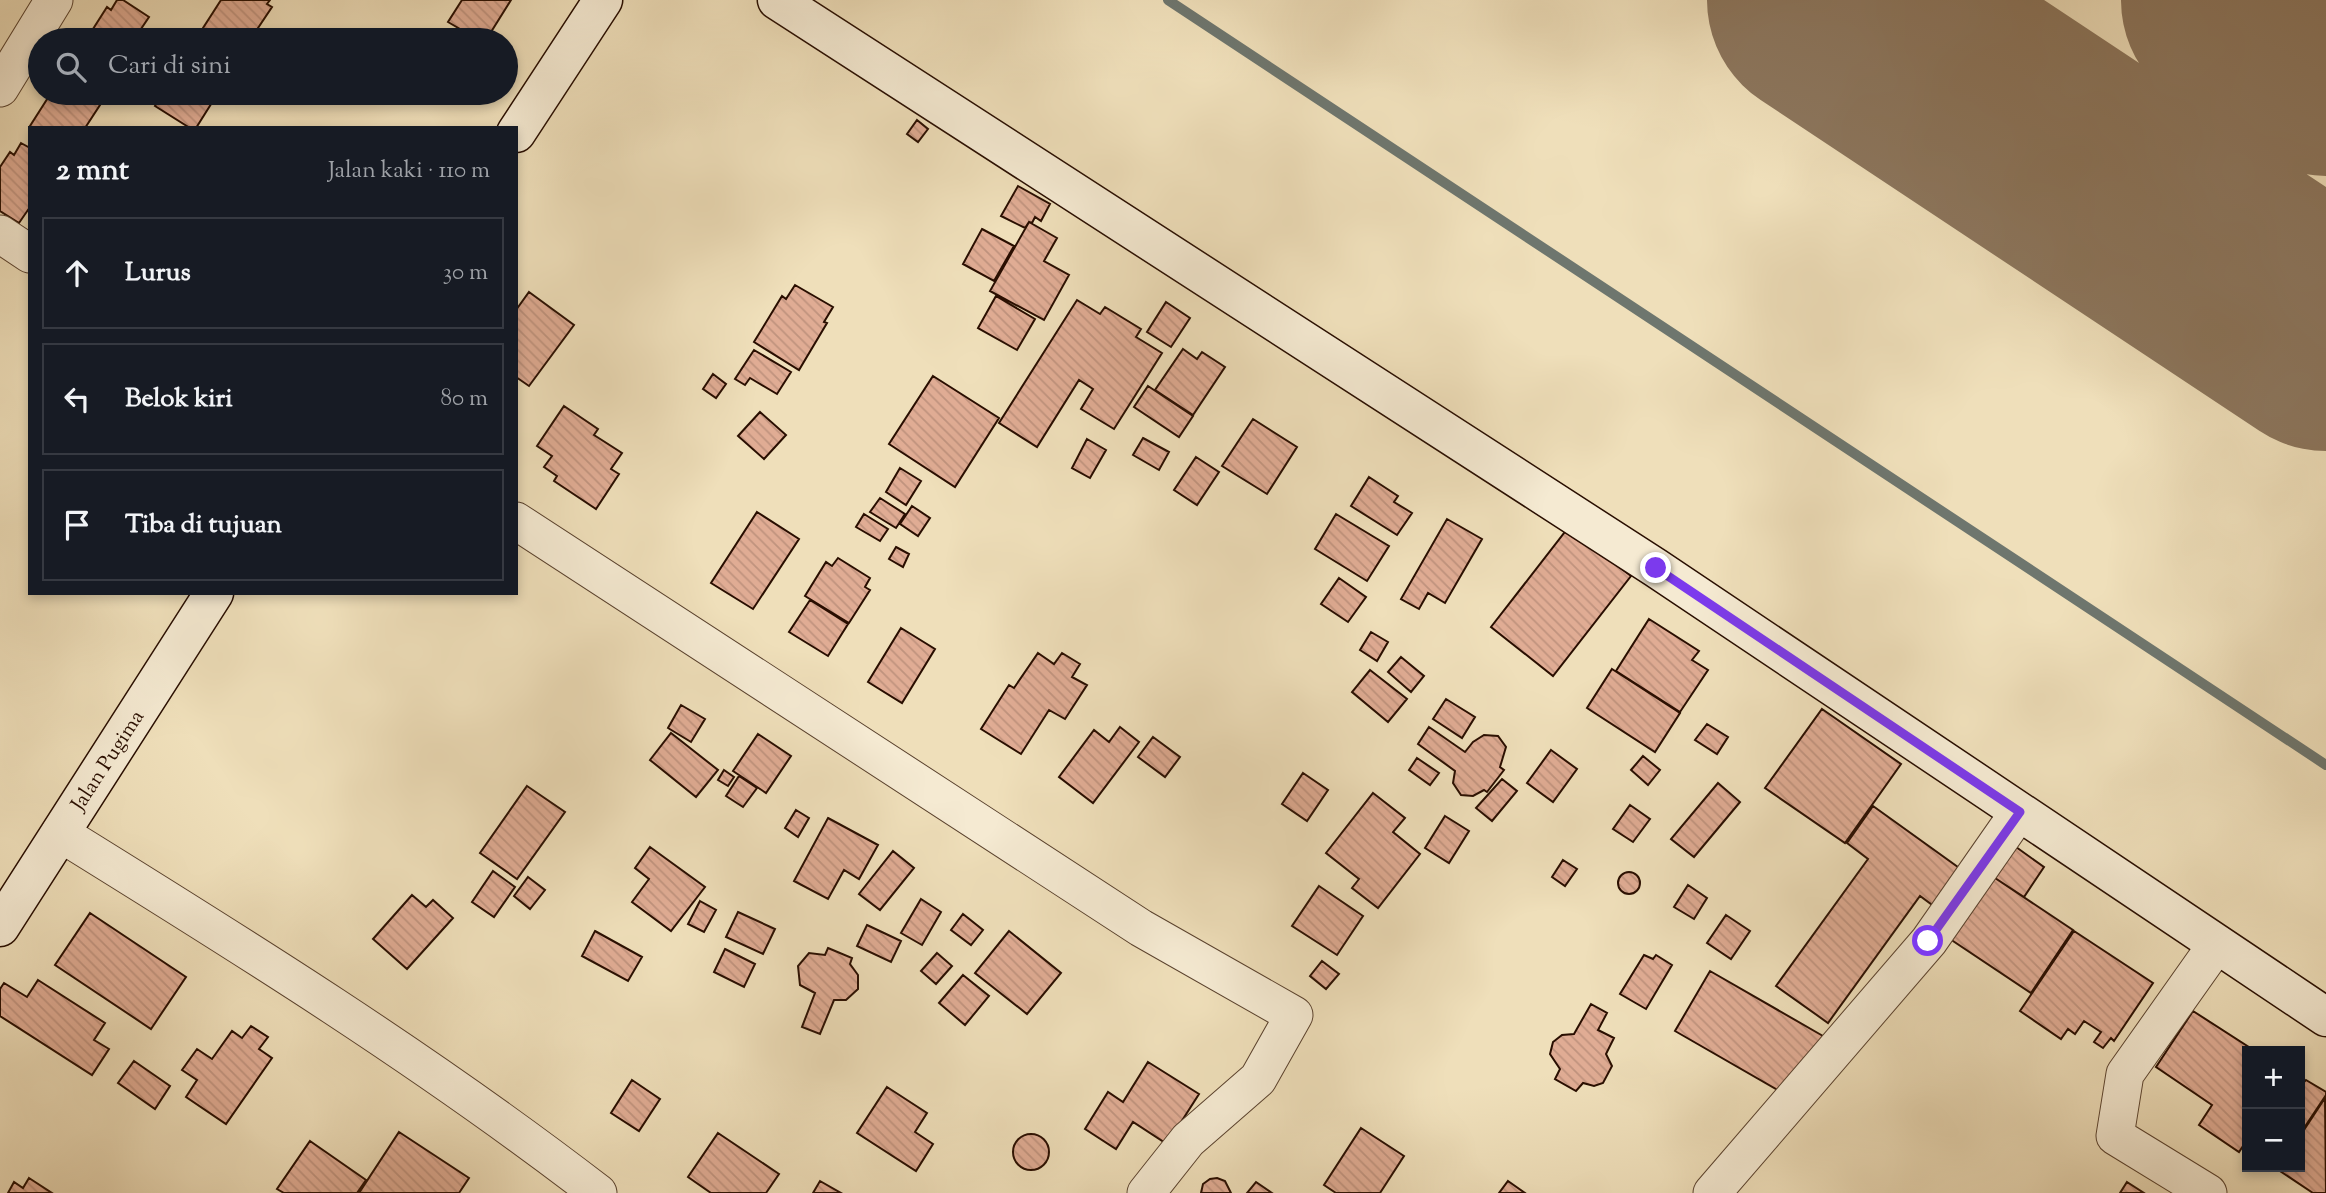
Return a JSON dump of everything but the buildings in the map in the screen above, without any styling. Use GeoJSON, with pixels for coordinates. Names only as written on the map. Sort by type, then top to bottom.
{"type":"FeatureCollection","features":[{"type":"Feature","properties":{"kind":"main road"},"geometry":{"type":"LineString","coordinates":[[518,130],[603,0]]}},
{"type":"Feature","properties":{"kind":"main road"},"geometry":{"type":"LineString","coordinates":[[777,0],[1656,568],[2326,1017]]}},
{"type":"Feature","properties":{"kind":"main road","name":"Jalan Pugima"},"geometry":{"type":"LineString","coordinates":[[0,927],[213,595]]}},
{"type":"Feature","properties":{"kind":"street"},"geometry":{"type":"LineString","coordinates":[[37,28],[54,0]]}},
{"type":"Feature","properties":{"kind":"street"},"geometry":{"type":"LineString","coordinates":[[0,88],[28,42]]}},
{"type":"Feature","properties":{"kind":"street"},"geometry":{"type":"LineString","coordinates":[[0,234],[28,253]]}},
{"type":"Feature","properties":{"kind":"street"},"geometry":{"type":"LineString","coordinates":[[518,522],[1141,928],[1294,1016],[1258,1079],[1188,1140],[1146,1193]]}},
{"type":"Feature","properties":{"kind":"street"},"geometry":{"type":"LineString","coordinates":[[1712,1193],[1928,941],[2020,812]]}},
{"type":"Feature","properties":{"kind":"street"},"geometry":{"type":"LineString","coordinates":[[60,833],[285,973],[529,1139],[598,1193]]}},
{"type":"Feature","properties":{"kind":"street"},"geometry":{"type":"LineString","coordinates":[[2208,1193],[2115,1136],[2125,1074],[2217,944]]}},
{"type":"Feature","properties":{"kind":"waterway"},"geometry":{"type":"LineString","coordinates":[[1168,0],[2326,765]]}},
{"type":"Feature","properties":{"kind":"taxiway"},"geometry":{"type":"LineString","coordinates":[[2199,103],[2256,110],[2326,108]]}},
{"type":"Feature","properties":{"kind":"runway"},"geometry":{"type":"LineString","coordinates":[[1827,0],[2326,331]]}},
{"type":"Feature","properties":{"kind":"runway"},"geometry":{"type":"LineString","coordinates":[[2241,0],[2326,56]]}},
{"type":"Feature","properties":{"kind":"route"},"geometry":{"type":"LineString","coordinates":[[1656,568],[2020,812],[1928,941]]}}]}
